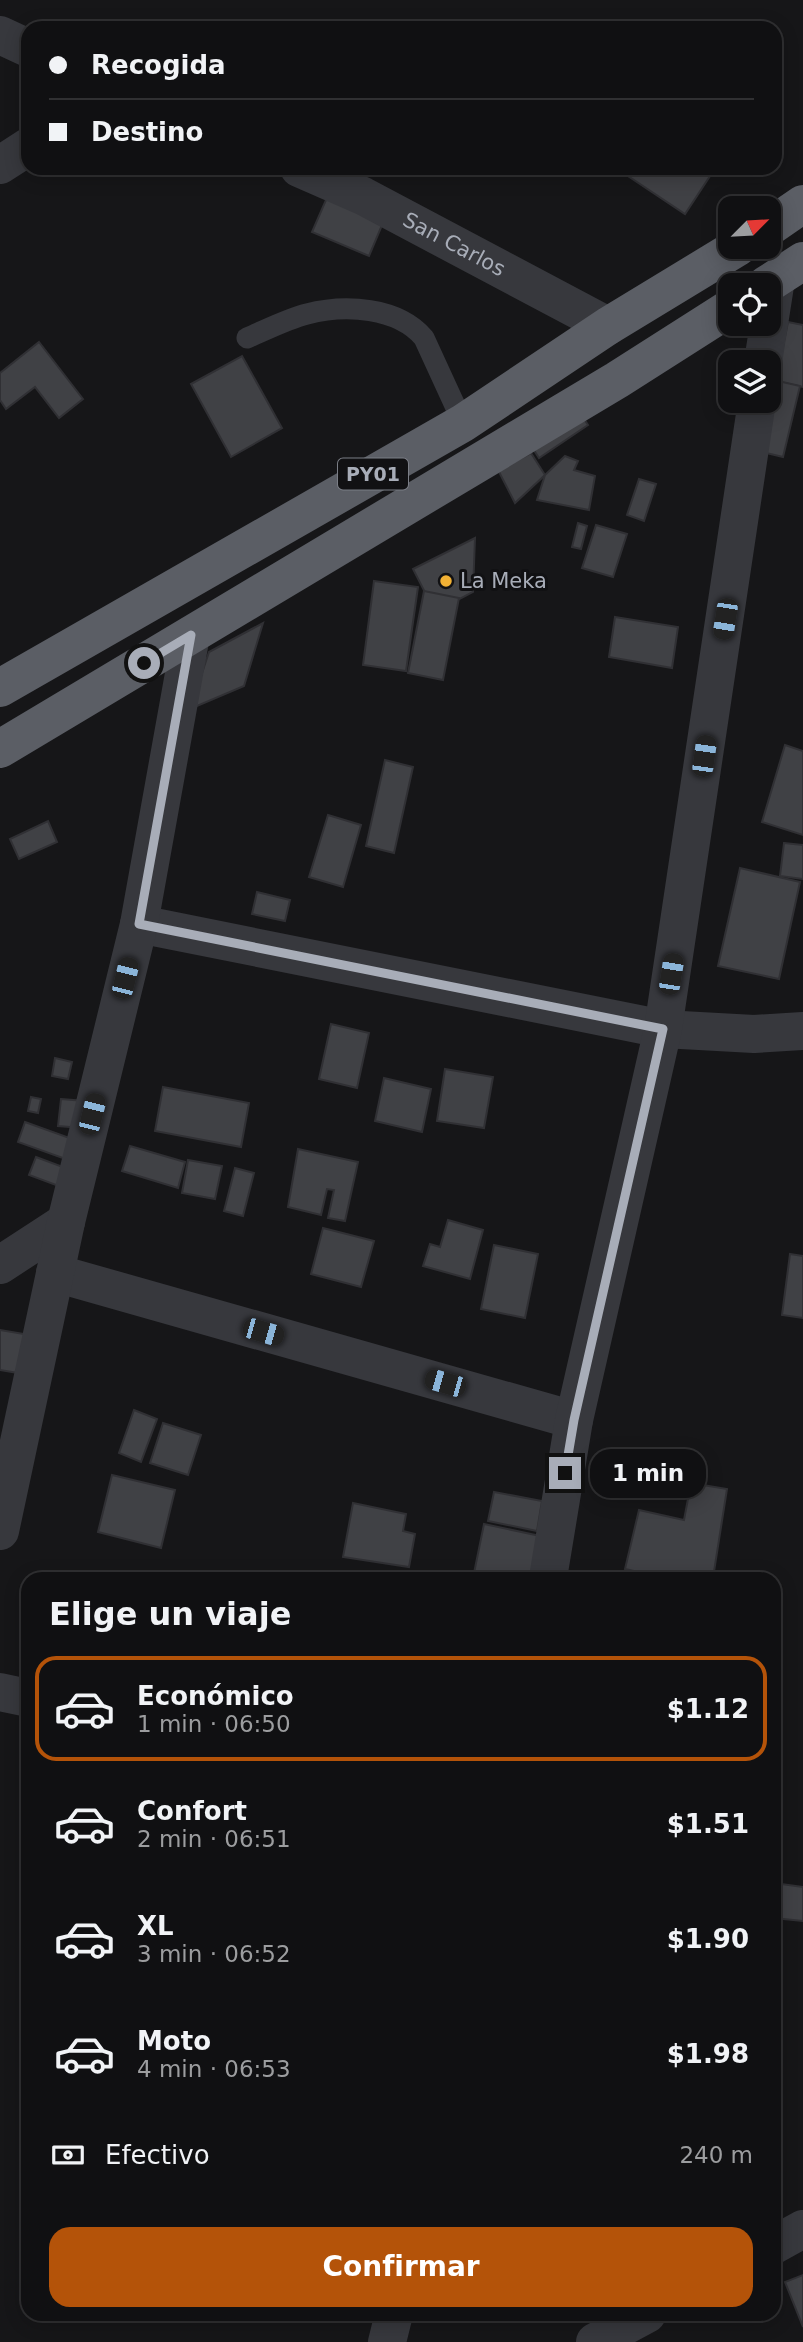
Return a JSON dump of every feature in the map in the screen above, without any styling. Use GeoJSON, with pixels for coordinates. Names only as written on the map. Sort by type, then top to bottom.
{"type":"FeatureCollection","features":[{"type":"Feature","properties":{"kind":"highway"},"geometry":{"type":"LineString","coordinates":[[781,219],[803,204]]}},
{"type":"Feature","properties":{"kind":"highway","name":"PY01"},"geometry":{"type":"LineString","coordinates":[[0,688],[463,423],[608,326],[718,259]]}},
{"type":"Feature","properties":{"kind":"highway","name":"PY01"},"geometry":{"type":"LineString","coordinates":[[0,749],[617,380],[718,316]]}},
{"type":"Feature","properties":{"kind":"street"},"geometry":{"type":"LineString","coordinates":[[0,35],[21,45]]}},
{"type":"Feature","properties":{"kind":"street"},"geometry":{"type":"LineString","coordinates":[[0,165],[21,152]]}},
{"type":"Feature","properties":{"kind":"street","name":"San Carlos"},"geometry":{"type":"LineString","coordinates":[[315,175],[363,196],[608,326]]}},
{"type":"Feature","properties":{"kind":"street"},"geometry":{"type":"LineString","coordinates":[[549,1572],[574,1420],[663,1029],[755,413]]}},
{"type":"Feature","properties":{"kind":"street"},"geometry":{"type":"LineString","coordinates":[[0,1531],[66,1222],[139,924],[191,635]]}},
{"type":"Feature","properties":{"kind":"street"},"geometry":{"type":"LineString","coordinates":[[139,924],[663,1029],[754,1034],[803,1031]]}},
{"type":"Feature","properties":{"kind":"street"},"geometry":{"type":"LineString","coordinates":[[0,1265],[66,1222]]}},
{"type":"Feature","properties":{"kind":"street"},"geometry":{"type":"LineString","coordinates":[[55,1273],[574,1420]]}},
{"type":"Feature","properties":{"kind":"street"},"geometry":{"type":"LineString","coordinates":[[0,1692],[21,1696]]}},
{"type":"Feature","properties":{"kind":"street"},"geometry":{"type":"LineString","coordinates":[[781,2241],[803,2229]]}},
{"type":"Feature","properties":{"kind":"street"},"geometry":{"type":"LineString","coordinates":[[387,2342],[392,2321]]}},
{"type":"Feature","properties":{"kind":"street"},"geometry":{"type":"LineString","coordinates":[[594,2342],[634,2321]]}},
{"type":"Feature","properties":{"kind":"lane"},"geometry":{"type":"LineString","coordinates":[[247,338],[307,314],[345,309],[391,314],[414,326],[424,338],[463,423]]}},
{"type":"Feature","properties":{"kind":"building"},"geometry":{"type":"Polygon","coordinates":[[[626,175],[711,175],[685,214],[626,175]]]}},
{"type":"Feature","properties":{"kind":"building"},"geometry":{"type":"Polygon","coordinates":[[[329,193],[385,218],[369,256],[312,232],[329,193]]]}},
{"type":"Feature","properties":{"kind":"building"},"geometry":{"type":"Polygon","coordinates":[[[788,322],[803,325],[803,387],[781,382],[781,356],[788,322]]]}},
{"type":"Feature","properties":{"kind":"building"},"geometry":{"type":"Polygon","coordinates":[[[39,342],[83,399],[59,418],[35,387],[6,409],[0,400],[0,373],[39,342]]]}},
{"type":"Feature","properties":{"kind":"building"},"geometry":{"type":"Polygon","coordinates":[[[242,356],[282,428],[231,457],[191,384],[242,356]]]}},
{"type":"Feature","properties":{"kind":"building"},"geometry":{"type":"Polygon","coordinates":[[[781,382],[800,386],[783,457],[762,452],[771,413],[781,413],[781,382]]]}},
{"type":"Feature","properties":{"kind":"building"},"geometry":{"type":"Polygon","coordinates":[[[579,411],[588,425],[539,458],[530,444],[579,411]]]}},
{"type":"Feature","properties":{"kind":"building"},"geometry":{"type":"Polygon","coordinates":[[[531,453],[545,475],[515,503],[498,470],[531,453]]]}},
{"type":"Feature","properties":{"kind":"building"},"geometry":{"type":"Polygon","coordinates":[[[565,456],[578,461],[574,470],[595,476],[589,510],[537,500],[545,475],[565,456]]]}},
{"type":"Feature","properties":{"kind":"building"},"geometry":{"type":"Polygon","coordinates":[[[639,479],[656,484],[644,521],[627,515],[639,479]]]}},
{"type":"Feature","properties":{"kind":"building"},"geometry":{"type":"Polygon","coordinates":[[[578,523],[587,526],[581,549],[572,547],[578,523]]]}},
{"type":"Feature","properties":{"kind":"building"},"geometry":{"type":"Polygon","coordinates":[[[596,525],[627,534],[613,577],[582,568],[596,525]]]}},
{"type":"Feature","properties":{"kind":"building","name":"La Meka"},"geometry":{"type":"Polygon","coordinates":[[[475,538],[473,592],[435,612],[413,569],[475,538]]]}},
{"type":"Feature","properties":{"kind":"building"},"geometry":{"type":"Polygon","coordinates":[[[374,581],[418,587],[406,671],[363,665],[374,581]]]}},
{"type":"Feature","properties":{"kind":"building"},"geometry":{"type":"Polygon","coordinates":[[[424,591],[459,598],[443,680],[408,673],[424,591]]]}},
{"type":"Feature","properties":{"kind":"building"},"geometry":{"type":"Polygon","coordinates":[[[615,617],[678,627],[672,668],[609,657],[615,617]]]}},
{"type":"Feature","properties":{"kind":"building"},"geometry":{"type":"Polygon","coordinates":[[[263,623],[244,686],[190,709],[209,652],[263,623]]]}},
{"type":"Feature","properties":{"kind":"building"},"geometry":{"type":"Polygon","coordinates":[[[785,745],[803,751],[803,835],[762,822],[785,745]]]}},
{"type":"Feature","properties":{"kind":"building"},"geometry":{"type":"Polygon","coordinates":[[[385,760],[413,767],[394,853],[366,846],[385,760]]]}},
{"type":"Feature","properties":{"kind":"building"},"geometry":{"type":"Polygon","coordinates":[[[328,815],[361,825],[343,887],[309,877],[328,815]]]}},
{"type":"Feature","properties":{"kind":"building"},"geometry":{"type":"Polygon","coordinates":[[[48,821],[57,842],[19,859],[10,839],[48,821]]]}},
{"type":"Feature","properties":{"kind":"building"},"geometry":{"type":"Polygon","coordinates":[[[784,843],[803,845],[803,879],[780,876],[784,843]]]}},
{"type":"Feature","properties":{"kind":"building"},"geometry":{"type":"Polygon","coordinates":[[[740,868],[800,882],[779,979],[718,966],[740,868]]]}},
{"type":"Feature","properties":{"kind":"building"},"geometry":{"type":"Polygon","coordinates":[[[257,892],[290,900],[285,921],[252,914],[257,892]]]}},
{"type":"Feature","properties":{"kind":"building"},"geometry":{"type":"Polygon","coordinates":[[[331,1024],[369,1033],[357,1088],[319,1079],[331,1024]]]}},
{"type":"Feature","properties":{"kind":"building"},"geometry":{"type":"Polygon","coordinates":[[[55,1058],[72,1062],[68,1079],[52,1076],[55,1058]]]}},
{"type":"Feature","properties":{"kind":"building"},"geometry":{"type":"Polygon","coordinates":[[[445,1069],[493,1077],[484,1128],[437,1121],[445,1069]]]}},
{"type":"Feature","properties":{"kind":"building"},"geometry":{"type":"Polygon","coordinates":[[[384,1078],[431,1089],[422,1132],[375,1121],[384,1078]]]}},
{"type":"Feature","properties":{"kind":"building"},"geometry":{"type":"Polygon","coordinates":[[[163,1087],[249,1103],[241,1147],[155,1131],[163,1087]]]}},
{"type":"Feature","properties":{"kind":"building"},"geometry":{"type":"Polygon","coordinates":[[[31,1097],[41,1099],[38,1113],[28,1111],[31,1097]]]}},
{"type":"Feature","properties":{"kind":"building"},"geometry":{"type":"Polygon","coordinates":[[[61,1099],[85,1101],[82,1128],[58,1126],[61,1099]]]}},
{"type":"Feature","properties":{"kind":"building"},"geometry":{"type":"Polygon","coordinates":[[[25,1122],[78,1141],[71,1161],[18,1142],[25,1122]]]}},
{"type":"Feature","properties":{"kind":"building"},"geometry":{"type":"Polygon","coordinates":[[[130,1146],[185,1162],[178,1188],[122,1171],[130,1146]]]}},
{"type":"Feature","properties":{"kind":"building"},"geometry":{"type":"Polygon","coordinates":[[[298,1149],[358,1162],[345,1221],[328,1218],[334,1190],[327,1189],[321,1215],[288,1207],[298,1149]]]}},
{"type":"Feature","properties":{"kind":"building"},"geometry":{"type":"Polygon","coordinates":[[[36,1157],[71,1170],[64,1188],[29,1175],[36,1157]]]}},
{"type":"Feature","properties":{"kind":"building"},"geometry":{"type":"Polygon","coordinates":[[[188,1160],[222,1166],[215,1199],[182,1193],[188,1160]]]}},
{"type":"Feature","properties":{"kind":"building"},"geometry":{"type":"Polygon","coordinates":[[[235,1168],[254,1173],[243,1216],[224,1211],[235,1168]]]}},
{"type":"Feature","properties":{"kind":"building"},"geometry":{"type":"Polygon","coordinates":[[[448,1220],[483,1230],[470,1279],[423,1266],[430,1244],[440,1247],[448,1220]]]}},
{"type":"Feature","properties":{"kind":"building"},"geometry":{"type":"Polygon","coordinates":[[[323,1228],[374,1241],[361,1287],[311,1274],[323,1228]]]}},
{"type":"Feature","properties":{"kind":"building"},"geometry":{"type":"Polygon","coordinates":[[[494,1245],[538,1254],[525,1318],[481,1309],[494,1245]]]}},
{"type":"Feature","properties":{"kind":"building"},"geometry":{"type":"Polygon","coordinates":[[[790,1254],[803,1256],[803,1318],[782,1315],[790,1254]]]}},
{"type":"Feature","properties":{"kind":"building"},"geometry":{"type":"Polygon","coordinates":[[[0,1330],[36,1336],[30,1375],[0,1370],[0,1330]]]}},
{"type":"Feature","properties":{"kind":"building"},"geometry":{"type":"Polygon","coordinates":[[[134,1410],[157,1419],[141,1462],[119,1453],[134,1410]]]}},
{"type":"Feature","properties":{"kind":"building"},"geometry":{"type":"Polygon","coordinates":[[[163,1423],[201,1435],[188,1475],[150,1463],[163,1423]]]}},
{"type":"Feature","properties":{"kind":"building"},"geometry":{"type":"Polygon","coordinates":[[[112,1475],[175,1490],[161,1548],[98,1532],[112,1475]]]}},
{"type":"Feature","properties":{"kind":"building"},"geometry":{"type":"Polygon","coordinates":[[[691,1483],[727,1489],[714,1572],[638,1572],[625,1569],[639,1510],[684,1520],[691,1483]]]}},
{"type":"Feature","properties":{"kind":"building"},"geometry":{"type":"Polygon","coordinates":[[[494,1492],[542,1501],[537,1531],[488,1521],[494,1492]]]}},
{"type":"Feature","properties":{"kind":"building"},"geometry":{"type":"Polygon","coordinates":[[[353,1503],[406,1514],[403,1531],[415,1534],[409,1567],[343,1557],[353,1503]]]}},
{"type":"Feature","properties":{"kind":"building"},"geometry":{"type":"Polygon","coordinates":[[[484,1524],[545,1537],[538,1572],[474,1572],[484,1524]]]}},
{"type":"Feature","properties":{"kind":"building"},"geometry":{"type":"Polygon","coordinates":[[[781,1884],[803,1887],[803,1921],[781,1919],[781,1884]]]}},
{"type":"Feature","properties":{"kind":"building"},"geometry":{"type":"Polygon","coordinates":[[[803,2275],[803,2327],[785,2282],[803,2275]]]}},
{"type":"Feature","properties":{"kind":"place","name":"La Meka"},"geometry":{"type":"Point","coordinates":[446,581]}},
{"type":"Feature","properties":{"kind":"route"},"geometry":{"type":"LineString","coordinates":[[144,663],[191,635],[139,924],[663,1029],[574,1420],[565,1473]]}}]}
